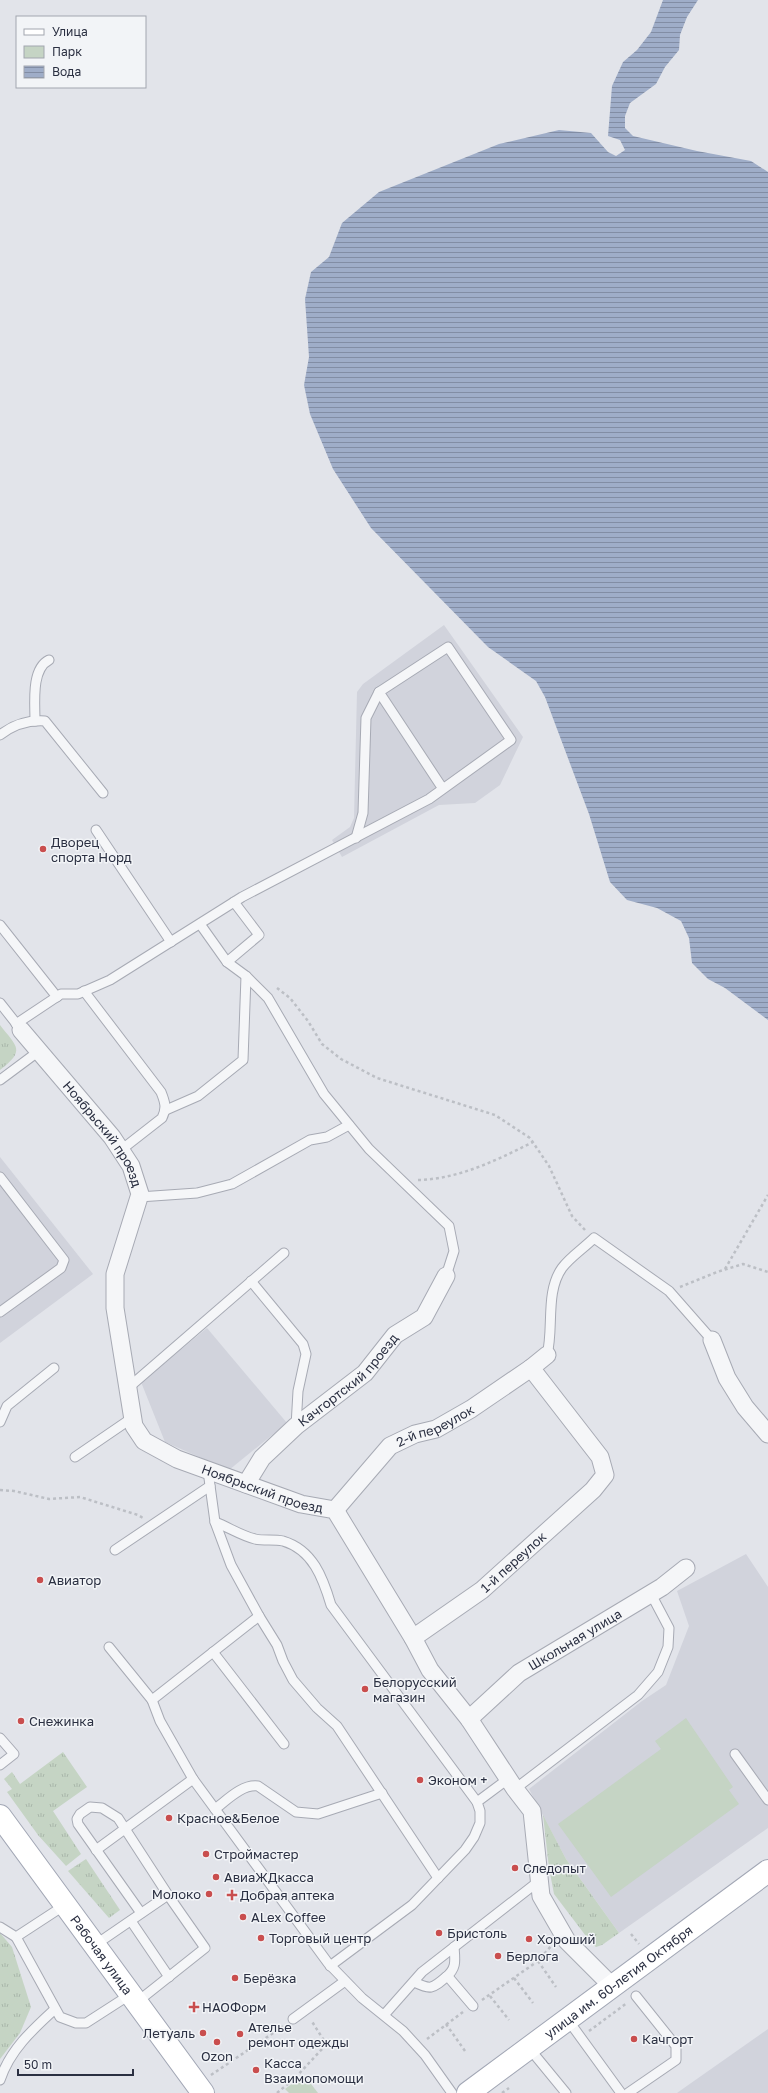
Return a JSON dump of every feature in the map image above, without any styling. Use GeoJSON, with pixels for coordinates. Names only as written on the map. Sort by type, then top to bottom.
{"type":"FeatureCollection","features":[{"type":"Feature","properties":{"kind":"main road","name":"Рабочая улица"},"geometry":{"type":"LineString","coordinates":[[0,1816],[134,1998],[206,2085]]}},
{"type":"Feature","properties":{"kind":"main road","name":"улица им. 60-летия Октября"},"geometry":{"type":"LineString","coordinates":[[468,2093],[768,1871]]}},
{"type":"Feature","properties":{"kind":"street","name":"Ноябрьский проезд"},"geometry":{"type":"LineString","coordinates":[[18,1027],[112,1137],[131,1166],[140,1194],[115,1274],[115,1308],[134,1426],[144,1441],[209,1479],[246,1484],[301,1504],[335,1510],[413,1638],[430,1670],[469,1719],[512,1784],[532,1811],[541,1896],[567,1941],[612,1986]]}},
{"type":"Feature","properties":{"kind":"street","name":"Качгортский проезд"},"geometry":{"type":"LineString","coordinates":[[246,1484],[262,1458],[296,1426],[365,1373],[395,1335],[424,1317],[446,1276]]}},
{"type":"Feature","properties":{"kind":"street"},"geometry":{"type":"LineString","coordinates":[[712,1340],[727,1378],[745,1406],[768,1434]]}},
{"type":"Feature","properties":{"kind":"street","name":"2-й переулок"},"geometry":{"type":"LineString","coordinates":[[335,1510],[390,1446],[415,1434],[436,1429],[470,1409],[531,1368],[547,1355]]}},
{"type":"Feature","properties":{"kind":"street","name":"1-й переулок"},"geometry":{"type":"LineString","coordinates":[[413,1638],[482,1590],[594,1490],[605,1475],[600,1457],[531,1368]]}},
{"type":"Feature","properties":{"kind":"street","name":"Школьная улица"},"geometry":{"type":"LineString","coordinates":[[469,1719],[519,1674],[650,1594],[686,1568]]}},
{"type":"Feature","properties":{"kind":"lane"},"geometry":{"type":"LineString","coordinates":[[0,1004],[18,1027],[61,994],[78,994],[110,980],[234,902],[356,838],[429,799],[511,740],[448,647],[379,692],[366,718],[363,813],[356,838]]}},
{"type":"Feature","properties":{"kind":"lane"},"geometry":{"type":"LineString","coordinates":[[35,721],[40,667],[49,660]]}},
{"type":"Feature","properties":{"kind":"lane"},"geometry":{"type":"LineString","coordinates":[[379,692],[443,789]]}},
{"type":"Feature","properties":{"kind":"lane"},"geometry":{"type":"LineString","coordinates":[[0,735],[12,726],[35,721],[46,721],[103,793]]}},
{"type":"Feature","properties":{"kind":"lane"},"geometry":{"type":"LineString","coordinates":[[96,830],[171,942]]}},
{"type":"Feature","properties":{"kind":"lane"},"geometry":{"type":"LineString","coordinates":[[227,962],[259,935],[234,902]]}},
{"type":"Feature","properties":{"kind":"lane"},"geometry":{"type":"LineString","coordinates":[[200,924],[227,962],[246,976],[268,998],[324,1094],[349,1125],[369,1149],[449,1226],[454,1251],[446,1276]]}},
{"type":"Feature","properties":{"kind":"lane"},"geometry":{"type":"LineString","coordinates":[[0,925],[57,997]]}},
{"type":"Feature","properties":{"kind":"lane"},"geometry":{"type":"LineString","coordinates":[[121,1150],[162,1118],[166,1110],[198,1096],[243,1060],[246,976]]}},
{"type":"Feature","properties":{"kind":"lane"},"geometry":{"type":"LineString","coordinates":[[84,991],[161,1092],[166,1110]]}},
{"type":"Feature","properties":{"kind":"lane"},"geometry":{"type":"LineString","coordinates":[[0,1080],[39,1051]]}},
{"type":"Feature","properties":{"kind":"lane"},"geometry":{"type":"LineString","coordinates":[[139,1197],[197,1193],[232,1184],[310,1140],[327,1137],[349,1125]]}},
{"type":"Feature","properties":{"kind":"lane"},"geometry":{"type":"LineString","coordinates":[[0,1177],[64,1260],[61,1268],[0,1312]]}},
{"type":"Feature","properties":{"kind":"lane"},"geometry":{"type":"LineString","coordinates":[[547,1355],[551,1342],[553,1294],[562,1268],[594,1238],[669,1291],[712,1340]]}},
{"type":"Feature","properties":{"kind":"lane"},"geometry":{"type":"LineString","coordinates":[[128,1388],[284,1254]]}},
{"type":"Feature","properties":{"kind":"lane"},"geometry":{"type":"LineString","coordinates":[[251,1282],[303,1344],[306,1354],[298,1391],[296,1426]]}},
{"type":"Feature","properties":{"kind":"lane"},"geometry":{"type":"LineString","coordinates":[[0,1422],[7,1406],[54,1368]]}},
{"type":"Feature","properties":{"kind":"lane"},"geometry":{"type":"LineString","coordinates":[[75,1457],[132,1418]]}},
{"type":"Feature","properties":{"kind":"lane"},"geometry":{"type":"LineString","coordinates":[[209,1479],[215,1522],[231,1565],[277,1645],[293,1680],[317,1708],[337,1726],[438,1878]]}},
{"type":"Feature","properties":{"kind":"lane"},"geometry":{"type":"LineString","coordinates":[[115,1550],[152,1525],[209,1479]]}},
{"type":"Feature","properties":{"kind":"lane"},"geometry":{"type":"LineString","coordinates":[[215,1522],[254,1539],[283,1541],[300,1550],[316,1564],[326,1586],[331,1605],[477,1802],[480,1811],[480,1823],[474,1837],[464,1850],[412,1905],[330,1966]]}},
{"type":"Feature","properties":{"kind":"lane"},"geometry":{"type":"LineString","coordinates":[[477,1802],[512,1784],[638,1695],[658,1672],[668,1646],[669,1628],[650,1594]]}},
{"type":"Feature","properties":{"kind":"lane"},"geometry":{"type":"LineString","coordinates":[[152,1700],[259,1616]]}},
{"type":"Feature","properties":{"kind":"lane"},"geometry":{"type":"LineString","coordinates":[[109,1647],[152,1700],[160,1721],[193,1779],[330,1966],[345,1981],[403,2031],[452,2093]]}},
{"type":"Feature","properties":{"kind":"lane"},"geometry":{"type":"LineString","coordinates":[[213,1652],[284,1744]]}},
{"type":"Feature","properties":{"kind":"lane"},"geometry":{"type":"LineString","coordinates":[[0,1738],[14,1754],[0,1765]]}},
{"type":"Feature","properties":{"kind":"lane"},"geometry":{"type":"LineString","coordinates":[[735,1754],[768,1800]]}},
{"type":"Feature","properties":{"kind":"lane"},"geometry":{"type":"LineString","coordinates":[[96,1850],[193,1779]]}},
{"type":"Feature","properties":{"kind":"lane"},"geometry":{"type":"LineString","coordinates":[[215,1809],[244,1788],[253,1786],[258,1786],[296,1812],[318,1814],[382,1793]]}},
{"type":"Feature","properties":{"kind":"lane"},"geometry":{"type":"LineString","coordinates":[[0,1927],[16,1938],[60,2017],[76,2023],[86,2023],[134,1998],[169,1977],[205,1948],[168,1895],[118,1818],[102,1808],[90,1807],[80,1814],[77,1819],[78,1824],[141,1914]]}},
{"type":"Feature","properties":{"kind":"lane"},"geometry":{"type":"LineString","coordinates":[[384,2015],[422,1972],[539,1881]]}},
{"type":"Feature","properties":{"kind":"lane"},"geometry":{"type":"LineString","coordinates":[[95,1945],[168,1895]]}},
{"type":"Feature","properties":{"kind":"lane"},"geometry":{"type":"LineString","coordinates":[[16,1938],[65,1905]]}},
{"type":"Feature","properties":{"kind":"lane"},"geometry":{"type":"LineString","coordinates":[[131,1921],[169,1977]]}},
{"type":"Feature","properties":{"kind":"lane"},"geometry":{"type":"LineString","coordinates":[[414,1982],[426,1988],[433,1988],[453,1971],[455,1964],[454,1947]]}},
{"type":"Feature","properties":{"kind":"lane"},"geometry":{"type":"LineString","coordinates":[[446,1977],[450,1979],[473,2006]]}},
{"type":"Feature","properties":{"kind":"lane"},"geometry":{"type":"LineString","coordinates":[[293,2019],[345,1981]]}},
{"type":"Feature","properties":{"kind":"lane"},"geometry":{"type":"LineString","coordinates":[[628,2093],[676,2060],[676,2046],[636,1996]]}},
{"type":"Feature","properties":{"kind":"lane"},"geometry":{"type":"LineString","coordinates":[[0,2080],[5,2066],[23,2038],[56,2009]]}},
{"type":"Feature","properties":{"kind":"lane"},"geometry":{"type":"LineString","coordinates":[[568,2020],[621,2093]]}},
{"type":"Feature","properties":{"kind":"lane"},"geometry":{"type":"LineString","coordinates":[[529,2048],[566,2093]]}},
{"type":"Feature","properties":{"kind":"path"},"geometry":{"type":"LineString","coordinates":[[272,984],[294,1004],[308,1020],[322,1044],[341,1059],[377,1078],[478,1108],[495,1115],[533,1142],[549,1166],[572,1216],[594,1238]]}},
{"type":"Feature","properties":{"kind":"path"},"geometry":{"type":"LineString","coordinates":[[402,1181],[437,1180],[474,1169],[533,1142]]}},
{"type":"Feature","properties":{"kind":"path"},"geometry":{"type":"LineString","coordinates":[[724,1269],[768,1195]]}},
{"type":"Feature","properties":{"kind":"path"},"geometry":{"type":"LineString","coordinates":[[669,1291],[724,1269],[742,1264],[768,1272]]}},
{"type":"Feature","properties":{"kind":"path"},"geometry":{"type":"LineString","coordinates":[[0,1490],[14,1491],[49,1499],[80,1497],[138,1515],[152,1525]]}},
{"type":"Feature","properties":{"kind":"path"},"geometry":{"type":"LineString","coordinates":[[417,2047],[446,2024],[490,1996],[538,1961],[561,1932]]}},
{"type":"Feature","properties":{"kind":"path"},"geometry":{"type":"LineString","coordinates":[[538,1961],[556,1987]]}},
{"type":"Feature","properties":{"kind":"path"},"geometry":{"type":"LineString","coordinates":[[514,1978],[532,2003]]}},
{"type":"Feature","properties":{"kind":"path"},"geometry":{"type":"LineString","coordinates":[[490,1996],[509,2020]]}},
{"type":"Feature","properties":{"kind":"path"},"geometry":{"type":"LineString","coordinates":[[277,2093],[295,2078],[323,2048],[323,2039],[305,2010]]}},
{"type":"Feature","properties":{"kind":"path"},"geometry":{"type":"LineString","coordinates":[[206,2085],[293,2019]]}},
{"type":"Feature","properties":{"kind":"path"},"geometry":{"type":"LineString","coordinates":[[446,2024],[465,2051]]}},
{"type":"Feature","properties":{"kind":"shaded area"},"geometry":{"type":"Polygon","coordinates":[[[444,625],[523,737],[500,785],[475,803],[439,805],[342,857],[332,840],[350,827],[354,818],[357,692],[363,684],[444,625]]]}},
{"type":"Feature","properties":{"kind":"shaded area"},"geometry":{"type":"Polygon","coordinates":[[[0,1157],[93,1274],[0,1343],[0,1157]]]}},
{"type":"Feature","properties":{"kind":"shaded area"},"geometry":{"type":"Polygon","coordinates":[[[207,1328],[287,1423],[229,1470],[165,1442],[141,1382],[207,1328]]]}},
{"type":"Feature","properties":{"kind":"shaded area"},"geometry":{"type":"Polygon","coordinates":[[[746,1554],[768,1587],[768,1828],[619,1933],[566,1859],[529,1789],[642,1701],[666,1685],[689,1626],[677,1591],[746,1554]]]}},
{"type":"Feature","properties":{"kind":"shaded area"},"geometry":{"type":"Polygon","coordinates":[[[768,2029],[768,2093],[677,2093],[684,2088],[768,2029]]]}},
{"type":"Feature","properties":{"kind":"green space"},"geometry":{"type":"Polygon","coordinates":[[[0,1025],[11,1038],[16,1048],[16,1053],[13,1058],[0,1070],[0,1025]]]}},
{"type":"Feature","properties":{"kind":"green space"},"geometry":{"type":"Polygon","coordinates":[[[686,1718],[733,1787],[729,1790],[739,1804],[611,1897],[558,1824],[661,1749],[655,1741],[686,1718]]]}},
{"type":"Feature","properties":{"kind":"green space"},"geometry":{"type":"Polygon","coordinates":[[[63,1752],[87,1787],[53,1811],[81,1854],[66,1866],[38,1835],[7,1792],[12,1789],[4,1779],[12,1772],[20,1784],[63,1752]]]}},
{"type":"Feature","properties":{"kind":"green space"},"geometry":{"type":"Polygon","coordinates":[[[543,1815],[566,1859],[619,1933],[602,1945],[596,1947],[592,1944],[554,1894],[549,1868],[543,1815]]]}},
{"type":"Feature","properties":{"kind":"green space"},"geometry":{"type":"Polygon","coordinates":[[[86,1859],[120,1910],[109,1918],[68,1871],[86,1859]]]}},
{"type":"Feature","properties":{"kind":"green space"},"geometry":{"type":"Polygon","coordinates":[[[0,1933],[12,1947],[31,2007],[20,2033],[0,2059],[0,1933]]]}},
{"type":"Feature","properties":{"kind":"green space"},"geometry":{"type":"Polygon","coordinates":[[[304,2075],[318,2093],[289,2093],[285,2089],[304,2075]]]}},
{"type":"Feature","properties":{"kind":"water"},"geometry":{"type":"Polygon","coordinates":[[[663,0],[698,0],[687,17],[680,35],[679,50],[665,67],[656,84],[630,103],[625,116],[625,128],[633,136],[697,151],[751,161],[768,172],[768,1020],[725,988],[708,979],[692,963],[689,938],[681,921],[657,908],[627,900],[610,882],[589,814],[545,697],[536,681],[488,647],[371,528],[333,469],[310,414],[304,385],[309,357],[305,299],[311,272],[329,257],[342,223],[379,192],[499,144],[559,130],[591,133],[608,152],[616,156],[625,150],[620,140],[608,136],[612,86],[623,62],[637,50],[651,32],[663,0]]]}},
{"type":"Feature","properties":{"kind":"place","name":"Дворец спорта Норд"},"geometry":{"type":"Point","coordinates":[43,849]}},
{"type":"Feature","properties":{"kind":"place","name":"Авиатор"},"geometry":{"type":"Point","coordinates":[40,1580]}},
{"type":"Feature","properties":{"kind":"place","name":"Белорусский магазин"},"geometry":{"type":"Point","coordinates":[365,1689]}},
{"type":"Feature","properties":{"kind":"place","name":"Снежинка"},"geometry":{"type":"Point","coordinates":[21,1721]}},
{"type":"Feature","properties":{"kind":"place","name":"Эконом +"},"geometry":{"type":"Point","coordinates":[420,1780]}},
{"type":"Feature","properties":{"kind":"place","name":"Красное&Белое"},"geometry":{"type":"Point","coordinates":[169,1818]}},
{"type":"Feature","properties":{"kind":"place","name":"Строймастер"},"geometry":{"type":"Point","coordinates":[206,1854]}},
{"type":"Feature","properties":{"kind":"place","name":"Следопыт"},"geometry":{"type":"Point","coordinates":[515,1868]}},
{"type":"Feature","properties":{"kind":"place","name":"АвиаЖДкасса"},"geometry":{"type":"Point","coordinates":[216,1877]}},
{"type":"Feature","properties":{"kind":"place","name":"Молоко"},"geometry":{"type":"Point","coordinates":[209,1894]}},
{"type":"Feature","properties":{"kind":"place","name":"Добрая аптека"},"geometry":{"type":"Point","coordinates":[232,1895]}},
{"type":"Feature","properties":{"kind":"place","name":"ALex Coffee"},"geometry":{"type":"Point","coordinates":[243,1917]}},
{"type":"Feature","properties":{"kind":"place","name":"Бристоль"},"geometry":{"type":"Point","coordinates":[439,1933]}},
{"type":"Feature","properties":{"kind":"place","name":"Торговый центр"},"geometry":{"type":"Point","coordinates":[261,1938]}},
{"type":"Feature","properties":{"kind":"place","name":"Хороший"},"geometry":{"type":"Point","coordinates":[529,1939]}},
{"type":"Feature","properties":{"kind":"place","name":"Берлога"},"geometry":{"type":"Point","coordinates":[498,1956]}},
{"type":"Feature","properties":{"kind":"place","name":"Берёзка"},"geometry":{"type":"Point","coordinates":[235,1978]}},
{"type":"Feature","properties":{"kind":"place","name":"НАОФорм"},"geometry":{"type":"Point","coordinates":[194,2007]}},
{"type":"Feature","properties":{"kind":"place","name":"Летуаль"},"geometry":{"type":"Point","coordinates":[203,2033]}},
{"type":"Feature","properties":{"kind":"place","name":"Ателье ремонт одежды"},"geometry":{"type":"Point","coordinates":[240,2034]}},
{"type":"Feature","properties":{"kind":"place","name":"Качгорт"},"geometry":{"type":"Point","coordinates":[634,2039]}},
{"type":"Feature","properties":{"kind":"place","name":"Ozon"},"geometry":{"type":"Point","coordinates":[217,2042]}},
{"type":"Feature","properties":{"kind":"place","name":"Касса Взаимопомощи"},"geometry":{"type":"Point","coordinates":[256,2070]}}]}
